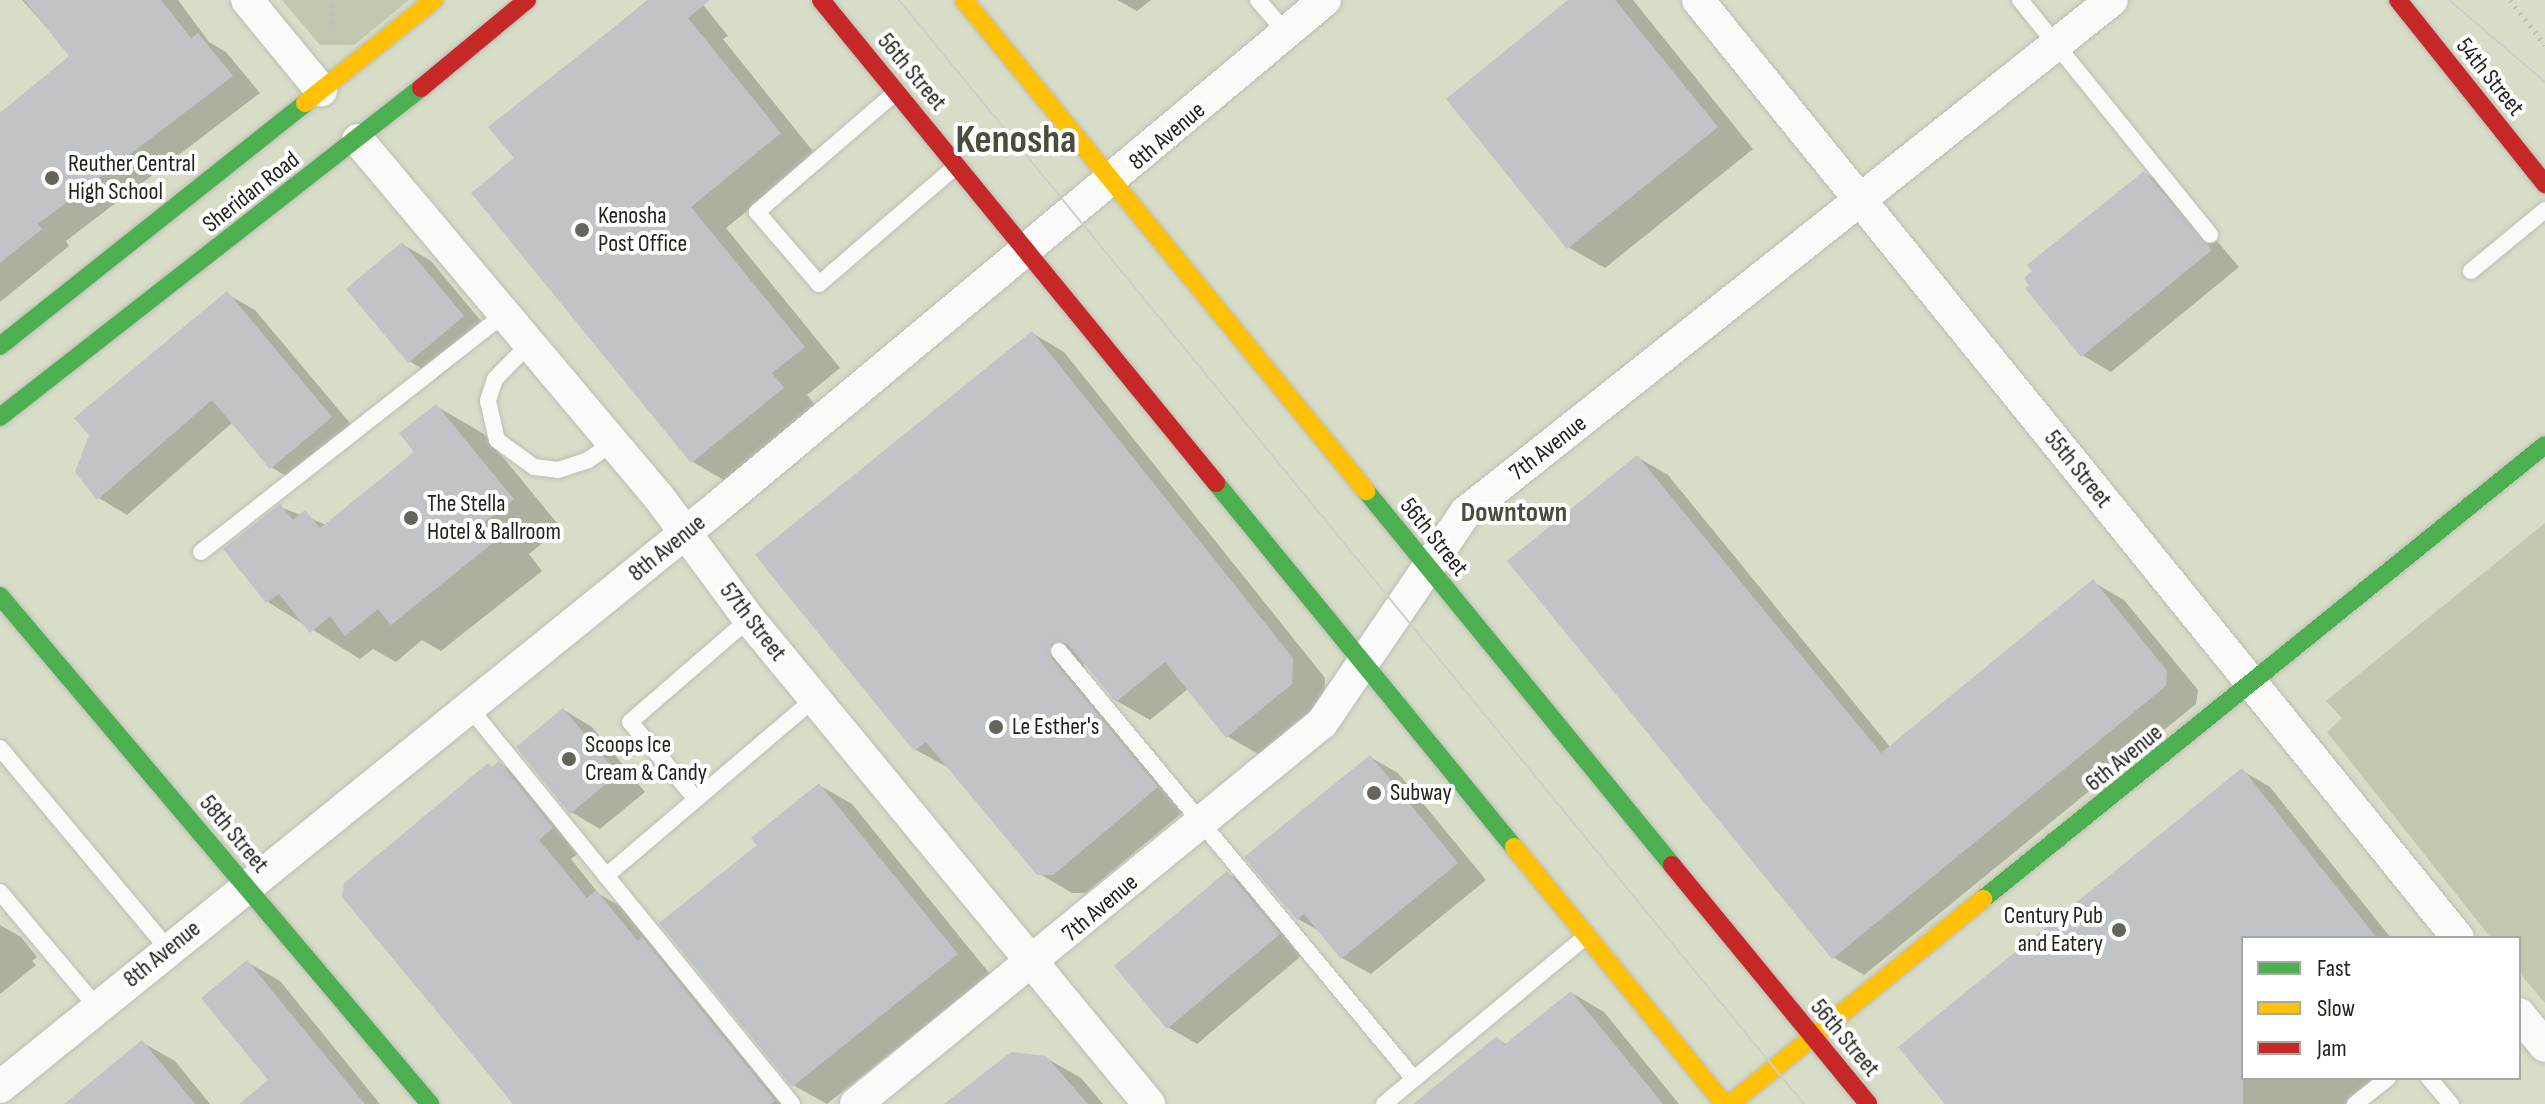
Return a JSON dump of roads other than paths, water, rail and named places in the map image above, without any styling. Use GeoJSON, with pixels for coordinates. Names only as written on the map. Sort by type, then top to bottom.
{"type":"FeatureCollection","features":[{"type":"Feature","properties":{"kind":"street"},"geometry":{"type":"LineString","coordinates":[[247,0],[321,90]]}},
{"type":"Feature","properties":{"kind":"street","name":"Sheridan Road"},"geometry":{"type":"LineString","coordinates":[[0,346],[434,0]]}},
{"type":"Feature","properties":{"kind":"street","name":"Sheridan Road"},"geometry":{"type":"LineString","coordinates":[[0,417],[358,140],[527,0]]}},
{"type":"Feature","properties":{"kind":"street","name":"56th Street"},"geometry":{"type":"LineString","coordinates":[[821,0],[1586,936],[1727,1104]]}},
{"type":"Feature","properties":{"kind":"street","name":"56th Street"},"geometry":{"type":"LineString","coordinates":[[964,0],[1868,1104]]}},
{"type":"Feature","properties":{"kind":"street","name":"8th Avenue"},"geometry":{"type":"LineString","coordinates":[[0,1087],[246,885],[686,533],[1114,181],[1325,0]]}},
{"type":"Feature","properties":{"kind":"street","name":"55th Street"},"geometry":{"type":"LineString","coordinates":[[1698,0],[2456,936]]}},
{"type":"Feature","properties":{"kind":"street","name":"7th Avenue"},"geometry":{"type":"LineString","coordinates":[[856,1104],[1033,963],[1322,723],[1466,512],[2112,0]]}},
{"type":"Feature","properties":{"kind":"street","name":"54th Street"},"geometry":{"type":"LineString","coordinates":[[2400,1],[2545,184]]}},
{"type":"Feature","properties":{"kind":"street","name":"57th Street"},"geometry":{"type":"LineString","coordinates":[[358,140],[613,443],[686,533],[749,619],[1149,1104]]}},
{"type":"Feature","properties":{"kind":"street","name":"6th Avenue"},"geometry":{"type":"LineString","coordinates":[[1727,1104],[1814,1039],[2545,445]]}},
{"type":"Feature","properties":{"kind":"street","name":"58th Street"},"geometry":{"type":"LineString","coordinates":[[0,596],[430,1104]]}},
{"type":"Feature","properties":{"kind":"street"},"geometry":{"type":"LineString","coordinates":[[2521,1016],[2545,1046]]}},
{"type":"Feature","properties":{"kind":"lane"},"geometry":{"type":"LineString","coordinates":[[1258,0],[1287,34]]}},
{"type":"Feature","properties":{"kind":"lane"},"geometry":{"type":"LineString","coordinates":[[2020,0],[2210,235]]}},
{"type":"Feature","properties":{"kind":"lane"},"geometry":{"type":"LineString","coordinates":[[897,91],[757,212],[819,284],[957,165]]}},
{"type":"Feature","properties":{"kind":"lane"},"geometry":{"type":"LineString","coordinates":[[2471,271],[2545,210]]}},
{"type":"Feature","properties":{"kind":"lane"},"geometry":{"type":"LineString","coordinates":[[201,552],[505,314]]}},
{"type":"Feature","properties":{"kind":"lane"},"geometry":{"type":"LineString","coordinates":[[530,343],[495,379],[488,401],[497,440],[534,467],[558,470],[588,460],[613,443]]}},
{"type":"Feature","properties":{"kind":"lane"},"geometry":{"type":"LineString","coordinates":[[696,799],[630,722],[749,619]]}},
{"type":"Feature","properties":{"kind":"lane"},"geometry":{"type":"LineString","coordinates":[[1059,651],[1414,1079]]}},
{"type":"Feature","properties":{"kind":"lane"},"geometry":{"type":"LineString","coordinates":[[606,876],[814,699]]}},
{"type":"Feature","properties":{"kind":"lane"},"geometry":{"type":"LineString","coordinates":[[468,706],[792,1104]]}},
{"type":"Feature","properties":{"kind":"lane"},"geometry":{"type":"LineString","coordinates":[[0,748],[168,949]]}},
{"type":"Feature","properties":{"kind":"lane"},"geometry":{"type":"LineString","coordinates":[[0,892],[97,1007]]}},
{"type":"Feature","properties":{"kind":"lane"},"geometry":{"type":"LineString","coordinates":[[1384,1104],[1586,936]]}},
{"type":"Feature","properties":{"kind":"lane"},"geometry":{"type":"LineString","coordinates":[[2355,1104],[2385,1080]]}},
{"type":"Feature","properties":{"kind":"lane"},"geometry":{"type":"LineString","coordinates":[[2431,1080],[2451,1104]]}},
{"type":"Feature","properties":{"kind":"tram line"},"geometry":{"type":"LineString","coordinates":[[899,0],[1804,1104]]}},
{"type":"Feature","properties":{"kind":"tram line"},"geometry":{"type":"LineString","coordinates":[[2449,0],[2545,82]]}},
{"type":"Feature","properties":{"kind":"place","name":"Reuther Central High School"},"geometry":{"type":"Point","coordinates":[52,178]}},
{"type":"Feature","properties":{"kind":"place","name":"Kenosha Post Office"},"geometry":{"type":"Point","coordinates":[582,230]}},
{"type":"Feature","properties":{"kind":"place","name":"The Stella Hotel & Ballroom"},"geometry":{"type":"Point","coordinates":[411,518]}},
{"type":"Feature","properties":{"kind":"place","name":"Le Esther's"},"geometry":{"type":"Point","coordinates":[996,727]}},
{"type":"Feature","properties":{"kind":"place","name":"Scoops Ice Cream & Candy"},"geometry":{"type":"Point","coordinates":[569,759]}},
{"type":"Feature","properties":{"kind":"place","name":"Subway"},"geometry":{"type":"Point","coordinates":[1374,793]}},
{"type":"Feature","properties":{"kind":"place","name":"Century Pub and Eatery"},"geometry":{"type":"Point","coordinates":[2119,930]}},
{"type":"Feature","properties":{"kind":"district","name":"Kenosha"},"geometry":{"type":"Point","coordinates":[1016,140]}},
{"type":"Feature","properties":{"kind":"district","name":"Downtown"},"geometry":{"type":"Point","coordinates":[1514,513]}}]}
